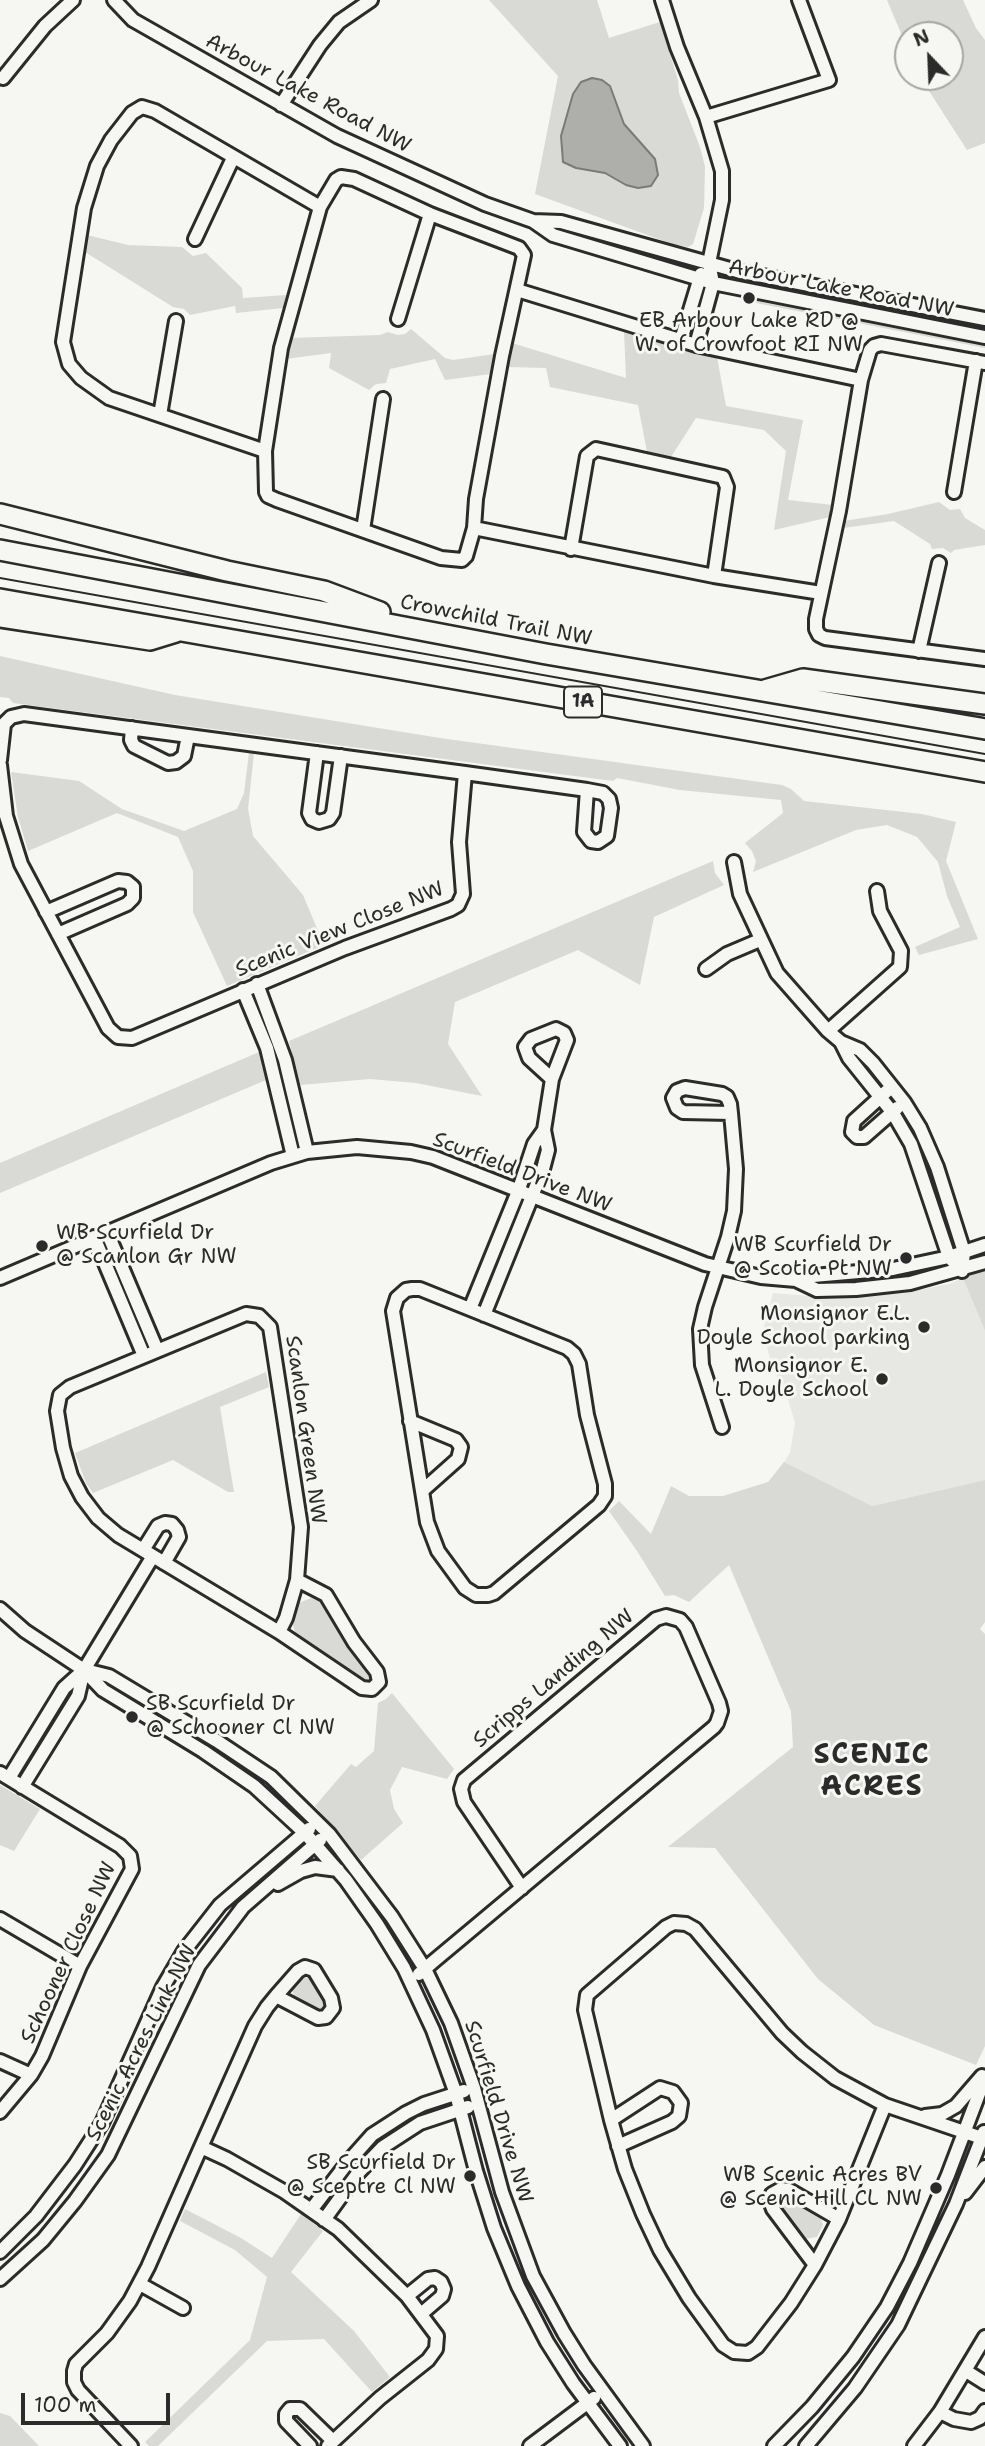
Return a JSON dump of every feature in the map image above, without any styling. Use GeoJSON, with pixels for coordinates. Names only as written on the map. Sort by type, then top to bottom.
{"type":"FeatureCollection","features":[{"type":"Feature","properties":{"kind":"highway"},"geometry":{"type":"LineString","coordinates":[[0,514],[227,572],[324,591],[430,631]]}},
{"type":"Feature","properties":{"kind":"highway","name":"Crowchild Trail NW"},"geometry":{"type":"LineString","coordinates":[[0,550],[430,631],[985,729]]}},
{"type":"Feature","properties":{"kind":"highway","name":"1A"},"geometry":{"type":"LineString","coordinates":[[0,599],[985,772]]}},
{"type":"Feature","properties":{"kind":"highway"},"geometry":{"type":"LineString","coordinates":[[0,617],[150,640],[181,630]]}},
{"type":"Feature","properties":{"kind":"highway"},"geometry":{"type":"LineString","coordinates":[[761,691],[803,679],[985,704]]}},
{"type":"Feature","properties":{"kind":"highway"},"geometry":{"type":"LineString","coordinates":[[960,700],[985,698]]}},
{"type":"Feature","properties":{"kind":"street"},"geometry":{"type":"LineString","coordinates":[[1,79],[45,26],[73,0]]}},
{"type":"Feature","properties":{"kind":"street","name":"Arbour Lake Road NW"},"geometry":{"type":"LineString","coordinates":[[114,0],[133,20],[337,136],[471,199],[533,221],[553,235],[713,283],[985,337]]}},
{"type":"Feature","properties":{"kind":"street"},"geometry":{"type":"LineString","coordinates":[[281,105],[320,45],[339,22],[371,0]]}},
{"type":"Feature","properties":{"kind":"street"},"geometry":{"type":"LineString","coordinates":[[662,0],[677,47],[706,117],[722,171],[723,187],[709,263],[713,283],[696,345]]}},
{"type":"Feature","properties":{"kind":"street"},"geometry":{"type":"LineString","coordinates":[[706,117],[829,80],[799,0]]}},
{"type":"Feature","properties":{"kind":"street"},"geometry":{"type":"LineString","coordinates":[[265,452],[109,398],[81,378],[66,357],[63,342],[84,208],[102,157],[122,125],[137,108],[149,108],[320,207]]}},
{"type":"Feature","properties":{"kind":"street"},"geometry":{"type":"LineString","coordinates":[[195,239],[233,158]]}},
{"type":"Feature","properties":{"kind":"street"},"geometry":{"type":"LineString","coordinates":[[347,177],[430,214],[522,251],[525,261],[502,356],[475,499],[474,528],[466,556],[456,561],[268,496],[265,486],[265,452],[281,348],[320,207],[336,180],[347,177]]}},
{"type":"Feature","properties":{"kind":"street"},"geometry":{"type":"LineString","coordinates":[[398,319],[430,214]]}},
{"type":"Feature","properties":{"kind":"street","name":"Arbour Lake Road NW"},"geometry":{"type":"LineString","coordinates":[[533,221],[561,222],[709,263],[985,319]]}},
{"type":"Feature","properties":{"kind":"street"},"geometry":{"type":"LineString","coordinates":[[681,340],[698,279],[709,263]]}},
{"type":"Feature","properties":{"kind":"street"},"geometry":{"type":"LineString","coordinates":[[517,290],[696,345],[861,380]]}},
{"type":"Feature","properties":{"kind":"street"},"geometry":{"type":"LineString","coordinates":[[160,415],[176,321]]}},
{"type":"Feature","properties":{"kind":"street"},"geometry":{"type":"LineString","coordinates":[[954,492],[981,362],[881,344],[874,346],[870,350],[861,380],[816,629],[819,635],[833,639],[985,660]]}},
{"type":"Feature","properties":{"kind":"street"},"geometry":{"type":"LineString","coordinates":[[363,530],[383,399]]}},
{"type":"Feature","properties":{"kind":"street"},"geometry":{"type":"LineString","coordinates":[[571,549],[587,456],[596,449],[723,477],[727,487],[714,576]]}},
{"type":"Feature","properties":{"kind":"street"},"geometry":{"type":"LineString","coordinates":[[474,528],[714,576],[821,593]]}},
{"type":"Feature","properties":{"kind":"street"},"geometry":{"type":"LineString","coordinates":[[919,651],[939,563]]}},
{"type":"Feature","properties":{"kind":"street"},"geometry":{"type":"LineString","coordinates":[[0,760],[4,724],[17,714],[587,790]]}},
{"type":"Feature","properties":{"kind":"street"},"geometry":{"type":"LineString","coordinates":[[132,728],[131,740],[134,746],[168,762],[176,762],[184,756],[188,736]]}},
{"type":"Feature","properties":{"kind":"street"},"geometry":{"type":"LineString","coordinates":[[317,753],[309,809],[310,816],[319,822],[330,819],[333,813],[341,756]]}},
{"type":"Feature","properties":{"kind":"street","name":"Scenic View Close NW"},"geometry":{"type":"LineString","coordinates":[[0,765],[2,793],[11,837],[21,864],[108,1028],[118,1037],[132,1038],[377,935],[458,905],[464,890],[459,842],[465,773]]}},
{"type":"Feature","properties":{"kind":"street"},"geometry":{"type":"LineString","coordinates":[[734,862],[740,894],[777,973],[828,1031],[841,1042],[860,1050],[892,1086],[920,1128],[932,1154],[964,1252],[962,1270]]}},
{"type":"Feature","properties":{"kind":"street"},"geometry":{"type":"LineString","coordinates":[[46,912],[118,881],[127,882],[132,887],[133,898],[127,904],[58,933]]}},
{"type":"Feature","properties":{"kind":"street"},"geometry":{"type":"LineString","coordinates":[[828,1031],[900,967],[901,951],[880,911],[877,891]]}},
{"type":"Feature","properties":{"kind":"street"},"geometry":{"type":"LineString","coordinates":[[706,969],[727,954],[760,940]]}},
{"type":"Feature","properties":{"kind":"street"},"geometry":{"type":"LineString","coordinates":[[257,984],[282,1050],[307,1152]]}},
{"type":"Feature","properties":{"kind":"street"},"geometry":{"type":"LineString","coordinates":[[243,990],[267,1048],[293,1156]]}},
{"type":"Feature","properties":{"kind":"street"},"geometry":{"type":"LineString","coordinates":[[841,1042],[849,1058],[893,1113],[918,1159],[949,1257],[962,1270]]}},
{"type":"Feature","properties":{"kind":"street"},"geometry":{"type":"LineString","coordinates":[[484,1315],[548,1150],[544,1130],[552,1079]]}},
{"type":"Feature","properties":{"kind":"street"},"geometry":{"type":"LineString","coordinates":[[892,1086],[854,1121],[851,1128],[854,1135],[861,1138],[867,1135],[904,1102]]}},
{"type":"Feature","properties":{"kind":"street"},"geometry":{"type":"LineString","coordinates":[[722,1427],[705,1375],[700,1351],[700,1329],[728,1237],[737,1193],[731,1113]]}},
{"type":"Feature","properties":{"kind":"street"},"geometry":{"type":"LineString","coordinates":[[470,1309],[519,1189],[534,1144],[544,1130]]}},
{"type":"Feature","properties":{"kind":"street","name":"Scurfield Drive NW"},"geometry":{"type":"LineString","coordinates":[[0,1278],[293,1156],[357,1147],[411,1152],[456,1165],[718,1267],[761,1277],[796,1280],[893,1269],[949,1257],[985,1245]]}},
{"type":"Feature","properties":{"kind":"street"},"geometry":{"type":"LineString","coordinates":[[107,1232],[157,1350]]}},
{"type":"Feature","properties":{"kind":"street"},"geometry":{"type":"LineString","coordinates":[[94,1237],[144,1356]]}},
{"type":"Feature","properties":{"kind":"street","name":"Scurfield Drive NW"},"geometry":{"type":"LineString","coordinates":[[796,1280],[817,1290],[856,1289],[910,1283],[985,1262]]}},
{"type":"Feature","properties":{"kind":"street"},"geometry":{"type":"LineString","coordinates":[[420,1289],[484,1315],[567,1348],[574,1354],[579,1364],[594,1447],[605,1484],[605,1496],[599,1505],[494,1593],[481,1596],[465,1588],[438,1551],[427,1522],[393,1311],[395,1303],[406,1290],[420,1289]]}},
{"type":"Feature","properties":{"kind":"street","name":"Scanlon Green NW"},"geometry":{"type":"LineString","coordinates":[[279,1632],[297,1580],[301,1527],[268,1324],[254,1314],[246,1314],[70,1387],[60,1395],[57,1405],[66,1461],[82,1497],[107,1526],[279,1632],[362,1688],[372,1689],[379,1682],[377,1672],[354,1642],[326,1595],[297,1580]]}},
{"type":"Feature","properties":{"kind":"street"},"geometry":{"type":"LineString","coordinates":[[410,1422],[456,1440],[461,1447],[458,1459],[422,1491]]}},
{"type":"Feature","properties":{"kind":"street"},"geometry":{"type":"LineString","coordinates":[[22,1787],[78,1696],[84,1670],[154,1556]]}},
{"type":"Feature","properties":{"kind":"street","name":"Scurfield Drive NW"},"geometry":{"type":"LineString","coordinates":[[0,1609],[25,1631],[84,1670],[103,1690],[203,1751],[254,1786],[305,1833],[338,1870],[377,1924],[410,1981],[433,2030],[461,2109],[476,2171],[508,2264],[547,2342],[620,2446]]}},
{"type":"Feature","properties":{"kind":"street","name":"Scripps Landing NW"},"geometry":{"type":"LineString","coordinates":[[410,1981],[522,1888],[717,1723],[719,1703],[687,1626],[680,1620],[666,1616],[656,1619],[464,1780],[461,1789],[464,1802],[522,1888]]}},
{"type":"Feature","properties":{"kind":"street","name":"Scurfield Drive NW"},"geometry":{"type":"LineString","coordinates":[[84,1670],[109,1676],[237,1754],[285,1789],[329,1833],[392,1917],[425,1969],[451,2023],[479,2103],[502,2192],[533,2276],[564,2333],[643,2446]]}},
{"type":"Feature","properties":{"kind":"street","name":"Schooner Close NW"},"geometry":{"type":"LineString","coordinates":[[0,2061],[32,2075],[80,1966],[130,1876],[130,1856],[120,1846],[4,1775],[64,1688],[84,1670]]}},
{"type":"Feature","properties":{"kind":"street","name":"Scenic Acres Link NW"},"geometry":{"type":"LineString","coordinates":[[0,2252],[36,2216],[75,2165],[102,2123],[163,1987],[184,1951],[220,1905],[318,1822]]}},
{"type":"Feature","properties":{"kind":"street","name":"Scenic Acres Link NW"},"geometry":{"type":"LineString","coordinates":[[0,2279],[43,2240],[75,2201],[107,2155],[199,1965],[243,1907],[329,1833]]}},
{"type":"Feature","properties":{"kind":"street"},"geometry":{"type":"LineString","coordinates":[[243,1907],[301,1871],[315,1867],[338,1870]]}},
{"type":"Feature","properties":{"kind":"street"},"geometry":{"type":"LineString","coordinates":[[0,1919],[80,1966]]}},
{"type":"Feature","properties":{"kind":"street"},"geometry":{"type":"LineString","coordinates":[[806,2446],[855,2388],[898,2325],[956,2204],[984,2136],[964,2132],[886,2105],[835,2078],[782,2033],[695,1929],[678,1923],[666,1927],[587,1995],[585,2010],[611,2120],[635,2196],[660,2250],[689,2298],[727,2349],[741,2354],[757,2347],[791,2303],[839,2219],[886,2105]]}},
{"type":"Feature","properties":{"kind":"street"},"geometry":{"type":"LineString","coordinates":[[131,2446],[78,2390],[73,2376],[76,2364],[107,2333],[140,2284],[255,2026],[276,1996],[298,1970],[308,1967],[316,1972],[331,1998],[333,2008],[326,2017],[318,2018],[276,1996]]}},
{"type":"Feature","properties":{"kind":"street"},"geometry":{"type":"LineString","coordinates":[[0,2112],[32,2075]]}},
{"type":"Feature","properties":{"kind":"street"},"geometry":{"type":"LineString","coordinates":[[918,2117],[942,2114],[956,2106],[985,2075]]}},
{"type":"Feature","properties":{"kind":"street"},"geometry":{"type":"LineString","coordinates":[[774,2446],[812,2407],[853,2357],[887,2307],[915,2250],[985,2075]]}},
{"type":"Feature","properties":{"kind":"street"},"geometry":{"type":"LineString","coordinates":[[311,2210],[372,2136],[424,2104],[474,2088]]}},
{"type":"Feature","properties":{"kind":"street"},"geometry":{"type":"LineString","coordinates":[[611,2120],[660,2088],[673,2091],[681,2103],[679,2116],[672,2122],[618,2146]]}},
{"type":"Feature","properties":{"kind":"street"},"geometry":{"type":"LineString","coordinates":[[324,2220],[358,2173],[383,2147],[420,2123],[479,2103]]}},
{"type":"Feature","properties":{"kind":"street"},"geometry":{"type":"LineString","coordinates":[[372,2136],[383,2147]]}},
{"type":"Feature","properties":{"kind":"street"},"geometry":{"type":"LineString","coordinates":[[201,2147],[259,2176],[324,2220],[364,2253],[407,2296],[437,2336],[438,2343],[433,2355],[380,2398],[330,2444],[300,2409],[290,2409],[286,2414],[286,2421],[310,2446]]}},
{"type":"Feature","properties":{"kind":"street"},"geometry":{"type":"LineString","coordinates":[[956,2204],[985,2167]]}},
{"type":"Feature","properties":{"kind":"street"},"geometry":{"type":"LineString","coordinates":[[815,2265],[773,2209],[770,2202],[772,2194],[781,2189],[789,2190],[839,2219]]}},
{"type":"Feature","properties":{"kind":"street"},"geometry":{"type":"LineString","coordinates":[[407,2296],[428,2279],[435,2278],[441,2282],[444,2289],[442,2296],[421,2314]]}},
{"type":"Feature","properties":{"kind":"street"},"geometry":{"type":"LineString","coordinates":[[140,2284],[183,2308]]}},
{"type":"Feature","properties":{"kind":"street"},"geometry":{"type":"LineString","coordinates":[[914,2446],[940,2412],[985,2337]]}},
{"type":"Feature","properties":{"kind":"street"},"geometry":{"type":"LineString","coordinates":[[966,2371],[985,2384]]}},
{"type":"Feature","properties":{"kind":"street"},"geometry":{"type":"LineString","coordinates":[[530,2446],[603,2391]]}},
{"type":"Feature","properties":{"kind":"street"},"geometry":{"type":"LineString","coordinates":[[940,2412],[954,2419],[971,2422],[985,2411]]}},
{"type":"Feature","properties":{"kind":"shaded area"},"geometry":{"type":"Polygon","coordinates":[[[489,0],[597,0],[609,38],[660,22],[678,80],[679,93],[705,167],[704,208],[693,244],[688,247],[672,244],[535,194],[558,76],[489,0]]]}},
{"type":"Feature","properties":{"kind":"shaded area"},"geometry":{"type":"Polygon","coordinates":[[[887,0],[963,0],[976,28],[985,40],[985,143],[967,150],[929,91],[964,91],[964,21],[896,21],[887,0]]]}},
{"type":"Feature","properties":{"kind":"shaded area"},"geometry":{"type":"Polygon","coordinates":[[[592,78],[602,80],[610,86],[624,124],[655,159],[658,175],[651,186],[638,188],[626,185],[605,173],[576,168],[563,162],[561,136],[573,94],[581,82],[592,78]]]}},
{"type":"Feature","properties":{"kind":"shaded area"},"geometry":{"type":"Polygon","coordinates":[[[87,235],[128,245],[182,247],[193,256],[206,253],[242,288],[243,298],[286,295],[283,308],[236,313],[235,306],[190,315],[85,252],[87,235]]]}},
{"type":"Feature","properties":{"kind":"shaded area"},"geometry":{"type":"Polygon","coordinates":[[[749,297],[985,344],[985,348],[748,302],[749,297]]]}},
{"type":"Feature","properties":{"kind":"shaded area"},"geometry":{"type":"Polygon","coordinates":[[[411,329],[445,358],[453,360],[495,354],[491,374],[445,380],[435,359],[390,369],[386,383],[376,384],[369,390],[329,368],[331,353],[286,359],[290,338],[380,335],[388,332],[398,335],[411,329]]]}},
{"type":"Feature","properties":{"kind":"shaded area"},"geometry":{"type":"Polygon","coordinates":[[[624,332],[717,357],[726,406],[803,420],[788,500],[833,505],[830,517],[774,530],[786,451],[764,430],[696,418],[671,457],[647,452],[638,405],[550,387],[546,368],[507,367],[512,343],[626,378],[624,332]]]}},
{"type":"Feature","properties":{"kind":"shaded area"},"geometry":{"type":"Polygon","coordinates":[[[939,502],[950,510],[960,509],[965,518],[985,530],[985,545],[954,550],[951,553],[943,548],[932,549],[930,544],[894,521],[843,528],[844,521],[939,502]]]}},
{"type":"Feature","properties":{"kind":"shaded area"},"geometry":{"type":"Polygon","coordinates":[[[0,656],[175,695],[440,738],[782,785],[804,801],[922,814],[956,822],[946,861],[978,939],[919,955],[915,947],[960,927],[947,896],[938,862],[917,837],[887,825],[856,830],[753,872],[756,861],[745,843],[783,813],[781,800],[680,790],[617,778],[613,781],[13,703],[9,698],[0,697],[0,656]]]}},
{"type":"Feature","properties":{"kind":"shaded area"},"geometry":{"type":"Polygon","coordinates":[[[249,753],[254,753],[248,809],[253,836],[303,895],[324,945],[227,986],[193,912],[193,871],[178,837],[117,813],[28,851],[18,817],[11,772],[79,781],[122,809],[184,831],[237,809],[244,793],[249,753]]]}},
{"type":"Feature","properties":{"kind":"shaded area"},"geometry":{"type":"Polygon","coordinates":[[[713,861],[715,873],[724,885],[654,917],[640,985],[578,950],[455,1002],[448,1044],[482,1096],[416,1083],[370,1079],[300,1085],[289,1041],[713,861]]]}},
{"type":"Feature","properties":{"kind":"shaded area"},"geometry":{"type":"Polygon","coordinates":[[[259,1052],[266,1080],[0,1193],[0,1163],[259,1052]]]}},
{"type":"Feature","properties":{"kind":"shaded area"},"geometry":{"type":"Polygon","coordinates":[[[985,1269],[985,1331],[963,1278],[985,1269]]]}},
{"type":"Feature","properties":{"kind":"shaded area","name":"Monsignor E. L. Doyle School"},"geometry":{"type":"Polygon","coordinates":[[[963,1278],[985,1331],[985,1480],[872,1506],[784,1462],[790,1453],[795,1423],[787,1396],[771,1363],[763,1331],[773,1293],[833,1298],[862,1297],[908,1292],[949,1284],[963,1278]]]}},
{"type":"Feature","properties":{"kind":"shaded area"},"geometry":{"type":"Polygon","coordinates":[[[266,1372],[269,1387],[220,1407],[234,1492],[228,1492],[173,1460],[93,1493],[86,1483],[75,1453],[266,1372]]]}},
{"type":"Feature","properties":{"kind":"shaded area"},"geometry":{"type":"Polygon","coordinates":[[[784,1462],[872,1506],[985,1480],[985,1622],[980,1629],[985,1634],[985,2046],[976,2065],[874,2025],[818,1979],[715,1848],[668,1847],[793,1747],[791,1711],[729,1565],[689,1602],[674,1595],[665,1596],[609,1511],[619,1501],[651,1534],[671,1486],[689,1496],[723,1496],[768,1482],[784,1462]]]}},
{"type":"Feature","properties":{"kind":"shaded area"},"geometry":{"type":"Polygon","coordinates":[[[311,1598],[323,1603],[341,1636],[370,1677],[369,1682],[295,1632],[292,1622],[299,1603],[311,1598]]]}},
{"type":"Feature","properties":{"kind":"shaded area"},"geometry":{"type":"Polygon","coordinates":[[[392,1693],[454,1769],[447,1779],[402,1767],[390,1790],[394,1809],[403,1823],[361,1860],[315,1806],[351,1764],[356,1767],[374,1751],[378,1703],[392,1693]]]}},
{"type":"Feature","properties":{"kind":"shaded area"},"geometry":{"type":"Polygon","coordinates":[[[0,1785],[40,1809],[14,1851],[0,1845],[0,1785]]]}},
{"type":"Feature","properties":{"kind":"shaded area"},"geometry":{"type":"Polygon","coordinates":[[[303,1977],[310,1978],[324,2001],[323,2008],[316,2009],[294,1997],[292,1988],[303,1977]]]}},
{"type":"Feature","properties":{"kind":"shaded area"},"geometry":{"type":"Polygon","coordinates":[[[791,2201],[820,2216],[823,2225],[817,2237],[804,2239],[783,2212],[785,2203],[791,2201]]]}},
{"type":"Feature","properties":{"kind":"shaded area"},"geometry":{"type":"Polygon","coordinates":[[[185,2209],[241,2238],[272,2258],[301,2214],[323,2231],[291,2272],[354,2331],[390,2377],[372,2392],[324,2339],[267,2341],[158,2446],[149,2446],[145,2442],[250,2340],[267,2277],[235,2250],[180,2221],[185,2209]]]}},
{"type":"Feature","properties":{"kind":"shaded area"},"geometry":{"type":"Polygon","coordinates":[[[0,2413],[10,2416],[39,2446],[0,2446],[0,2413]]]}},
{"type":"Feature","properties":{"kind":"tram line"},"geometry":{"type":"LineString","coordinates":[[0,578],[985,754]]}},
{"type":"Feature","properties":{"kind":"place","name":"EB Arbour Lake RD @ W. of Crowfoot RI NW"},"geometry":{"type":"Point","coordinates":[749,298]}},
{"type":"Feature","properties":{"kind":"place","name":"WB Scurfield Dr @ Scanlon Gr NW"},"geometry":{"type":"Point","coordinates":[42,1246]}},
{"type":"Feature","properties":{"kind":"place","name":"WB Scurfield Dr @ Scotia Pt NW"},"geometry":{"type":"Point","coordinates":[906,1258]}},
{"type":"Feature","properties":{"kind":"place","name":"Monsignor E.L. Doyle School parking"},"geometry":{"type":"Point","coordinates":[924,1327]}},
{"type":"Feature","properties":{"kind":"place","name":"Monsignor E. L. Doyle School"},"geometry":{"type":"Point","coordinates":[882,1379]}},
{"type":"Feature","properties":{"kind":"place","name":"SB Scurfield Dr @ Schooner Cl NW"},"geometry":{"type":"Point","coordinates":[132,1717]}},
{"type":"Feature","properties":{"kind":"place","name":"SB Scurfield Dr @ Sceptre Cl NW"},"geometry":{"type":"Point","coordinates":[470,2176]}},
{"type":"Feature","properties":{"kind":"place","name":"WB Scenic Acres BV @ Scenic Hill CL NW"},"geometry":{"type":"Point","coordinates":[936,2188]}},
{"type":"Feature","properties":{"kind":"district","name":"SCENIC ACRES"},"geometry":{"type":"Point","coordinates":[872,1772]}}]}
